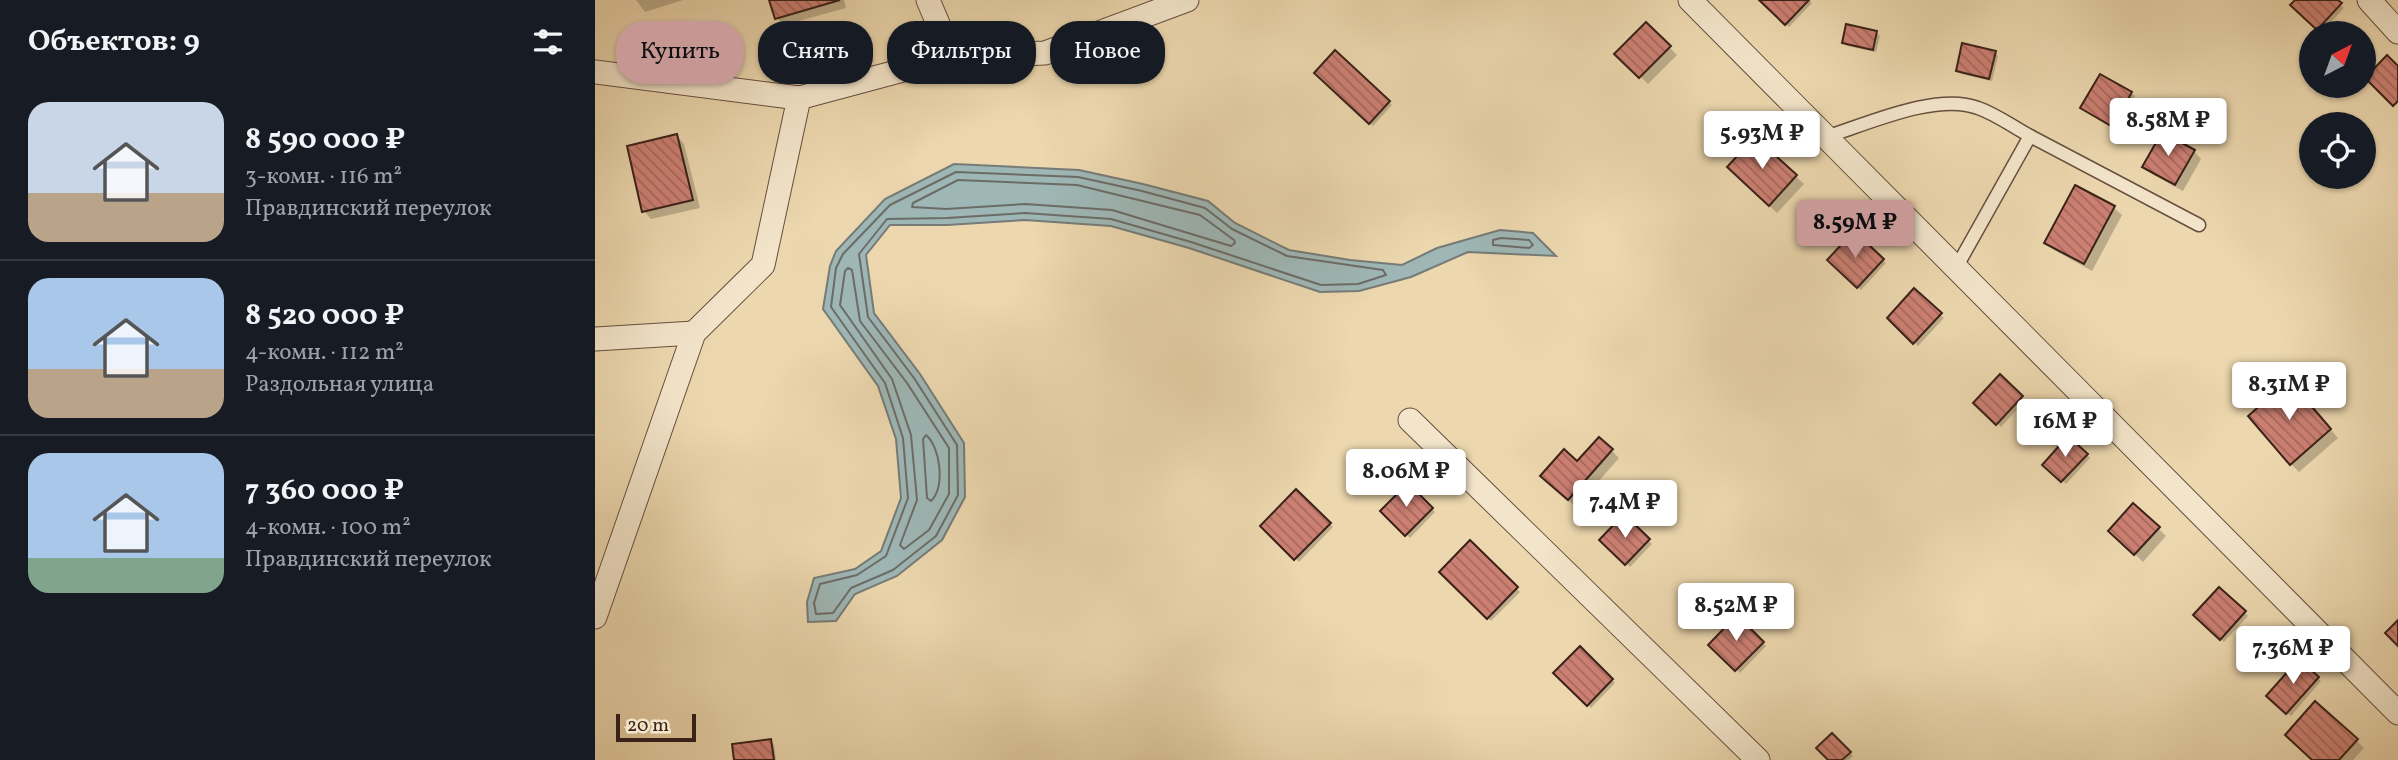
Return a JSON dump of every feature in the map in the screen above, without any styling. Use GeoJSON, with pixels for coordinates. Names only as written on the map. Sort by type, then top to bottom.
{"type":"FeatureCollection","features":[{"type":"Feature","properties":{"kind":"street"},"geometry":{"type":"LineString","coordinates":[[928,0],[937,21]]}},
{"type":"Feature","properties":{"kind":"street"},"geometry":{"type":"LineString","coordinates":[[1690,0],[2398,713]]}},
{"type":"Feature","properties":{"kind":"street"},"geometry":{"type":"LineString","coordinates":[[2369,0],[2398,32]]}},
{"type":"Feature","properties":{"kind":"street"},"geometry":{"type":"LineString","coordinates":[[1036,53],[1045,53],[1171,3]]}},
{"type":"Feature","properties":{"kind":"street"},"geometry":{"type":"LineString","coordinates":[[595,72],[799,98],[887,74]]}},
{"type":"Feature","properties":{"kind":"street"},"geometry":{"type":"LineString","coordinates":[[595,617],[694,333],[763,265],[799,98]]}},
{"type":"Feature","properties":{"kind":"street"},"geometry":{"type":"LineString","coordinates":[[595,339],[694,333]]}},
{"type":"Feature","properties":{"kind":"street"},"geometry":{"type":"LineString","coordinates":[[1410,420],[1758,760]]}},
{"type":"Feature","properties":{"kind":"lane"},"geometry":{"type":"LineString","coordinates":[[1826,137],[1926,106],[1944,103],[1978,108],[2199,225]]}},
{"type":"Feature","properties":{"kind":"lane"},"geometry":{"type":"LineString","coordinates":[[1956,268],[2030,136]]}},
{"type":"Feature","properties":{"kind":"water"},"geometry":{"type":"Polygon","coordinates":[[[954,164],[1079,170],[1143,184],[1208,201],[1235,223],[1289,250],[1350,260],[1402,265],[1437,248],[1500,230],[1533,233],[1556,256],[1468,252],[1411,277],[1359,291],[1320,292],[1189,248],[1111,226],[1025,220],[947,225],[890,225],[866,255],[874,313],[920,374],[964,443],[965,497],[942,540],[897,576],[855,594],[836,621],[808,622],[807,602],[814,578],[855,569],[881,551],[901,498],[896,439],[878,386],[823,309],[830,266],[836,251],[885,199],[954,164]]]}},
{"type":"Feature","properties":{"kind":"building"},"geometry":{"type":"Polygon","coordinates":[[[769,0],[840,0],[775,19],[769,0]]]}},
{"type":"Feature","properties":{"kind":"building"},"geometry":{"type":"Polygon","coordinates":[[[1759,0],[1809,0],[1785,25],[1759,0]]]}},
{"type":"Feature","properties":{"kind":"building"},"geometry":{"type":"Polygon","coordinates":[[[2295,0],[2338,0],[2342,3],[2325,21],[2307,21],[2290,5],[2295,0]]]}},
{"type":"Feature","properties":{"kind":"building"},"geometry":{"type":"Polygon","coordinates":[[[1646,22],[1671,46],[1639,78],[1614,54],[1646,22]]]}},
{"type":"Feature","properties":{"kind":"building"},"geometry":{"type":"Polygon","coordinates":[[[1846,24],[1877,31],[1873,50],[1842,43],[1846,24]]]}},
{"type":"Feature","properties":{"kind":"building"},"geometry":{"type":"Polygon","coordinates":[[[1962,43],[1996,51],[1989,79],[1956,71],[1962,43]]]}},
{"type":"Feature","properties":{"kind":"building"},"geometry":{"type":"Polygon","coordinates":[[[1335,50],[1390,101],[1369,124],[1314,73],[1335,50]]]}},
{"type":"Feature","properties":{"kind":"building"},"geometry":{"type":"Polygon","coordinates":[[[2387,55],[2398,66],[2398,101],[2393,106],[2377,90],[2377,65],[2387,55]]]}},
{"type":"Feature","properties":{"kind":"building"},"geometry":{"type":"Polygon","coordinates":[[[2100,74],[2132,92],[2113,127],[2080,108],[2100,74]]]}},
{"type":"Feature","properties":{"kind":"building"},"geometry":{"type":"Polygon","coordinates":[[[2162,132],[2195,150],[2175,185],[2142,167],[2162,132]]]}},
{"type":"Feature","properties":{"kind":"building"},"geometry":{"type":"Polygon","coordinates":[[[677,134],[693,200],[642,212],[627,146],[677,134]]]}},
{"type":"Feature","properties":{"kind":"building"},"geometry":{"type":"Polygon","coordinates":[[[1755,137],[1797,175],[1769,206],[1727,167],[1755,137]]]}},
{"type":"Feature","properties":{"kind":"building"},"geometry":{"type":"Polygon","coordinates":[[[2075,185],[2115,206],[2084,264],[2044,243],[2075,185]]]}},
{"type":"Feature","properties":{"kind":"building"},"geometry":{"type":"Polygon","coordinates":[[[1854,231],[1884,259],[1857,288],[1827,260],[1854,231]]]}},
{"type":"Feature","properties":{"kind":"building"},"geometry":{"type":"Polygon","coordinates":[[[1914,288],[1942,313],[1913,344],[1887,318],[1914,288]]]}},
{"type":"Feature","properties":{"kind":"building"},"geometry":{"type":"Polygon","coordinates":[[[2000,374],[2023,396],[1996,425],[1973,403],[2000,374]]]}},
{"type":"Feature","properties":{"kind":"building"},"geometry":{"type":"Polygon","coordinates":[[[2289,380],[2331,429],[2290,465],[2248,416],[2289,380]]]}},
{"type":"Feature","properties":{"kind":"building"},"geometry":{"type":"Polygon","coordinates":[[[2068,436],[2088,454],[2061,482],[2042,465],[2068,436]]]}},
{"type":"Feature","properties":{"kind":"building"},"geometry":{"type":"Polygon","coordinates":[[[1599,437],[1613,449],[1568,500],[1540,476],[1564,449],[1577,461],[1599,437]]]}},
{"type":"Feature","properties":{"kind":"building"},"geometry":{"type":"Polygon","coordinates":[[[1408,483],[1433,508],[1405,536],[1380,511],[1408,483]]]}},
{"type":"Feature","properties":{"kind":"building"},"geometry":{"type":"Polygon","coordinates":[[[1296,489],[1331,523],[1294,560],[1260,526],[1296,489]]]}},
{"type":"Feature","properties":{"kind":"building"},"geometry":{"type":"Polygon","coordinates":[[[2133,503],[2160,527],[2134,555],[2108,531],[2133,503]]]}},
{"type":"Feature","properties":{"kind":"building"},"geometry":{"type":"Polygon","coordinates":[[[1624,514],[1650,539],[1625,565],[1599,540],[1624,514]]]}},
{"type":"Feature","properties":{"kind":"building"},"geometry":{"type":"Polygon","coordinates":[[[1470,540],[1518,587],[1487,619],[1439,572],[1470,540]]]}},
{"type":"Feature","properties":{"kind":"building"},"geometry":{"type":"Polygon","coordinates":[[[2219,587],[2246,611],[2220,640],[2193,615],[2219,587]]]}},
{"type":"Feature","properties":{"kind":"building"},"geometry":{"type":"Polygon","coordinates":[[[1737,615],[1764,642],[1735,671],[1708,645],[1737,615]]]}},
{"type":"Feature","properties":{"kind":"building"},"geometry":{"type":"Polygon","coordinates":[[[2398,620],[2398,646],[2385,633],[2398,620]]]}},
{"type":"Feature","properties":{"kind":"building"},"geometry":{"type":"Polygon","coordinates":[[[1580,646],[1613,679],[1587,706],[1553,673],[1580,646]]]}},
{"type":"Feature","properties":{"kind":"building"},"geometry":{"type":"Polygon","coordinates":[[[2299,659],[2319,677],[2286,714],[2266,696],[2299,659]]]}},
{"type":"Feature","properties":{"kind":"building"},"geometry":{"type":"Polygon","coordinates":[[[2315,701],[2358,739],[2339,760],[2312,760],[2285,735],[2315,701]]]}},
{"type":"Feature","properties":{"kind":"building"},"geometry":{"type":"Polygon","coordinates":[[[1832,733],[1851,752],[1842,760],[1828,760],[1816,748],[1832,733]]]}},
{"type":"Feature","properties":{"kind":"building"},"geometry":{"type":"Polygon","coordinates":[[[771,739],[774,760],[734,760],[732,744],[771,739]]]}}]}
